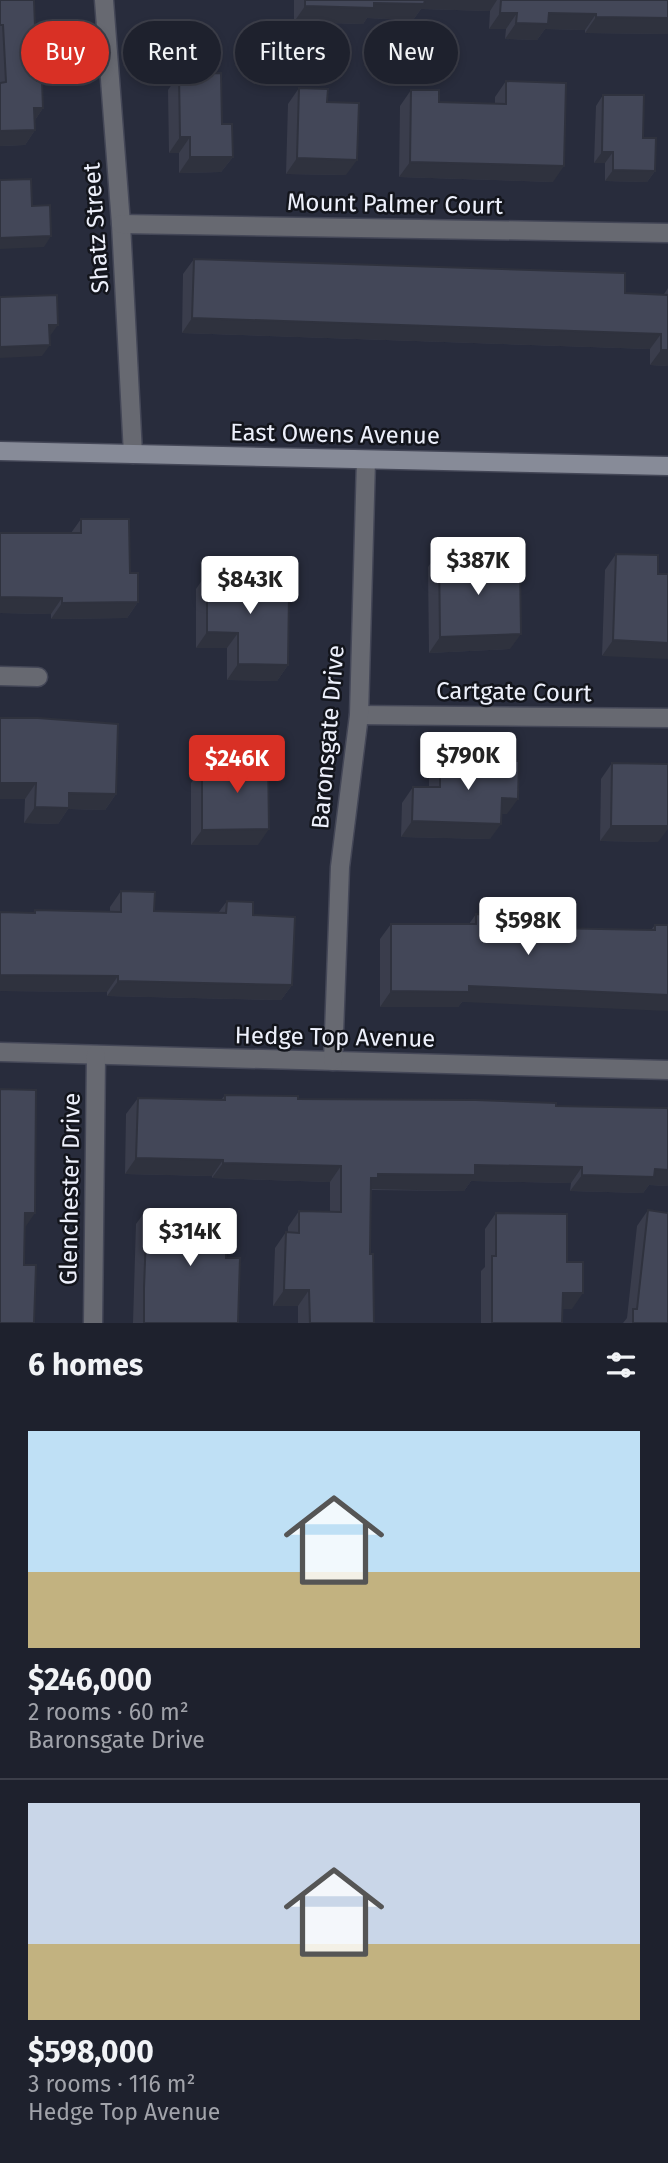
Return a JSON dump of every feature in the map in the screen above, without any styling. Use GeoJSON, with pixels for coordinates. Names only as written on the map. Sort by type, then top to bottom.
{"type":"FeatureCollection","features":[{"type":"Feature","properties":{"kind":"main road","name":"East Owens Avenue"},"geometry":{"type":"LineString","coordinates":[[0,452],[668,466]]}},
{"type":"Feature","properties":{"kind":"street","name":"Shatz Street"},"geometry":{"type":"LineString","coordinates":[[104,0],[121,224],[133,454]]}},
{"type":"Feature","properties":{"kind":"street","name":"Mount Palmer Court"},"geometry":{"type":"LineString","coordinates":[[121,224],[668,233]]}},
{"type":"Feature","properties":{"kind":"street","name":"Baronsgate Drive"},"geometry":{"type":"LineString","coordinates":[[333,1061],[340,867],[359,715],[366,460]]}},
{"type":"Feature","properties":{"kind":"street"},"geometry":{"type":"LineString","coordinates":[[0,676],[38,677]]}},
{"type":"Feature","properties":{"kind":"street","name":"Cartgate Court"},"geometry":{"type":"LineString","coordinates":[[359,715],[668,718]]}},
{"type":"Feature","properties":{"kind":"street","name":"Hedge Top Avenue"},"geometry":{"type":"LineString","coordinates":[[0,1052],[668,1070]]}},
{"type":"Feature","properties":{"kind":"street","name":"Glenchester Drive"},"geometry":{"type":"LineString","coordinates":[[93,1323],[96,1055]]}},
{"type":"Feature","properties":{"kind":"building"},"geometry":{"type":"Polygon","coordinates":[[[0,0],[34,0],[35,21],[21,21],[21,84],[42,84],[43,108],[34,108],[35,130],[0,131],[0,83],[6,82],[3,25],[0,25],[0,0]]]}},
{"type":"Feature","properties":{"kind":"building"},"geometry":{"type":"Polygon","coordinates":[[[305,0],[425,0],[424,4],[374,3],[374,8],[305,6],[305,0]]]}},
{"type":"Feature","properties":{"kind":"building"},"geometry":{"type":"Polygon","coordinates":[[[501,0],[668,0],[668,18],[549,13],[548,24],[516,23],[517,13],[500,13],[501,0]]]}},
{"type":"Feature","properties":{"kind":"building"},"geometry":{"type":"Polygon","coordinates":[[[221,73],[222,124],[232,124],[233,157],[190,157],[190,137],[180,137],[179,84],[221,84],[221,73]]]}},
{"type":"Feature","properties":{"kind":"building"},"geometry":{"type":"Polygon","coordinates":[[[506,81],[566,83],[564,166],[410,162],[411,90],[439,90],[439,102],[506,104],[506,81]]]}},
{"type":"Feature","properties":{"kind":"building"},"geometry":{"type":"Polygon","coordinates":[[[299,88],[328,89],[327,102],[359,103],[357,160],[297,158],[299,88]]]}},
{"type":"Feature","properties":{"kind":"building"},"geometry":{"type":"Polygon","coordinates":[[[603,95],[644,95],[643,138],[656,138],[655,171],[613,170],[613,152],[602,152],[603,95]]]}},
{"type":"Feature","properties":{"kind":"building"},"geometry":{"type":"Polygon","coordinates":[[[31,179],[32,206],[50,205],[51,236],[0,238],[0,180],[31,179]]]}},
{"type":"Feature","properties":{"kind":"building"},"geometry":{"type":"Polygon","coordinates":[[[194,259],[625,273],[625,293],[668,295],[668,350],[661,350],[661,334],[192,318],[194,259]]]}},
{"type":"Feature","properties":{"kind":"building"},"geometry":{"type":"Polygon","coordinates":[[[57,295],[58,325],[49,325],[50,345],[0,347],[0,297],[57,295]]]}},
{"type":"Feature","properties":{"kind":"building"},"geometry":{"type":"Polygon","coordinates":[[[81,519],[129,519],[130,573],[138,573],[138,602],[62,603],[62,598],[0,597],[0,533],[81,533],[81,519]]]}},
{"type":"Feature","properties":{"kind":"building"},"geometry":{"type":"Polygon","coordinates":[[[439,551],[471,551],[471,566],[520,565],[521,634],[440,637],[439,551]]]}},
{"type":"Feature","properties":{"kind":"building"},"geometry":{"type":"Polygon","coordinates":[[[616,554],[658,555],[658,574],[668,574],[668,643],[613,640],[616,554]]]}},
{"type":"Feature","properties":{"kind":"building"},"geometry":{"type":"Polygon","coordinates":[[[207,573],[270,574],[270,593],[289,594],[288,665],[238,664],[238,633],[207,632],[207,573]]]}},
{"type":"Feature","properties":{"kind":"building"},"geometry":{"type":"Polygon","coordinates":[[[0,718],[118,724],[116,794],[69,793],[69,808],[35,807],[36,783],[0,783],[0,718]]]}},
{"type":"Feature","properties":{"kind":"building"},"geometry":{"type":"Polygon","coordinates":[[[268,755],[269,829],[202,830],[202,768],[234,767],[234,756],[268,755]]]}},
{"type":"Feature","properties":{"kind":"building"},"geometry":{"type":"Polygon","coordinates":[[[440,759],[519,761],[518,799],[502,798],[501,824],[412,821],[413,787],[440,787],[440,759]]]}},
{"type":"Feature","properties":{"kind":"building"},"geometry":{"type":"Polygon","coordinates":[[[612,763],[668,764],[668,826],[611,826],[612,763]]]}},
{"type":"Feature","properties":{"kind":"building"},"geometry":{"type":"Polygon","coordinates":[[[121,891],[155,892],[154,911],[226,913],[227,901],[253,902],[253,915],[295,917],[292,985],[118,981],[118,976],[0,975],[0,912],[121,912],[121,891]]]}},
{"type":"Feature","properties":{"kind":"building"},"geometry":{"type":"Polygon","coordinates":[[[476,914],[549,917],[548,928],[655,930],[655,925],[668,925],[668,995],[469,986],[469,992],[391,991],[391,924],[476,924],[476,914]]]}},
{"type":"Feature","properties":{"kind":"building"},"geometry":{"type":"Polygon","coordinates":[[[0,1089],[36,1090],[35,1213],[25,1213],[24,1265],[36,1265],[34,1323],[0,1323],[0,1089]]]}},
{"type":"Feature","properties":{"kind":"building"},"geometry":{"type":"Polygon","coordinates":[[[225,1095],[298,1096],[298,1099],[476,1100],[556,1103],[556,1106],[668,1108],[668,1170],[655,1169],[654,1177],[582,1175],[582,1167],[475,1165],[475,1175],[378,1174],[378,1178],[371,1178],[370,1254],[373,1254],[374,1323],[310,1323],[309,1290],[284,1290],[286,1232],[299,1233],[299,1211],[341,1212],[341,1166],[136,1158],[138,1098],[225,1100],[225,1095]]]}},
{"type":"Feature","properties":{"kind":"building"},"geometry":{"type":"Polygon","coordinates":[[[147,1209],[227,1210],[226,1258],[240,1258],[238,1323],[144,1323],[147,1209]]]}},
{"type":"Feature","properties":{"kind":"building"},"geometry":{"type":"Polygon","coordinates":[[[648,1210],[668,1213],[668,1323],[633,1323],[633,1309],[637,1309],[648,1210]]]}},
{"type":"Feature","properties":{"kind":"building"},"geometry":{"type":"Polygon","coordinates":[[[496,1213],[567,1214],[567,1262],[583,1262],[583,1293],[563,1293],[562,1323],[492,1323],[492,1256],[496,1256],[496,1213]]]}}]}
